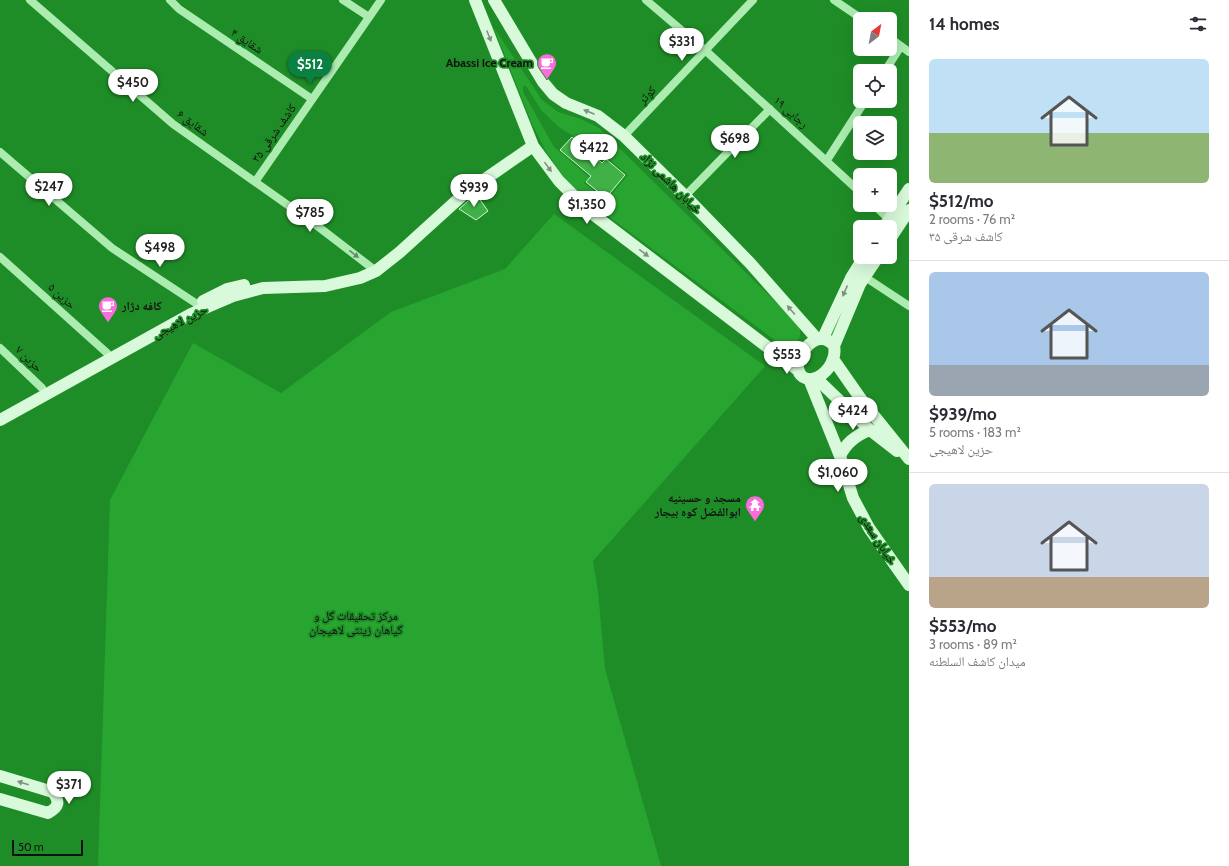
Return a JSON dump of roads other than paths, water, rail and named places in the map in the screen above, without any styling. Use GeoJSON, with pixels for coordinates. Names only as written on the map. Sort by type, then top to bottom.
{"type":"FeatureCollection","features":[{"type":"Feature","properties":{"kind":"main road"},"geometry":{"type":"LineString","coordinates":[[475,0],[533,146],[559,181],[590,212],[799,371],[804,377],[813,379],[870,430],[909,459]]}},
{"type":"Feature","properties":{"kind":"main road","name":"خیابان هاشمی نژاد"},"geometry":{"type":"LineString","coordinates":[[494,0],[542,82],[553,94],[566,103],[598,116],[624,136],[750,263],[820,339]]}},
{"type":"Feature","properties":{"kind":"main road","name":"حزین لاهیجی"},"geometry":{"type":"LineString","coordinates":[[0,413],[192,314],[233,296],[263,288],[325,286],[360,278],[376,271],[400,252],[465,193],[533,146]]}},
{"type":"Feature","properties":{"kind":"main road"},"geometry":{"type":"LineString","coordinates":[[889,220],[909,189]]}},
{"type":"Feature","properties":{"kind":"main road"},"geometry":{"type":"LineString","coordinates":[[897,228],[909,210]]}},
{"type":"Feature","properties":{"kind":"main road"},"geometry":{"type":"LineString","coordinates":[[799,371],[798,364],[804,350],[820,339],[860,264]]}},
{"type":"Feature","properties":{"kind":"main road"},"geometry":{"type":"LineString","coordinates":[[834,346],[860,284],[873,264]]}},
{"type":"Feature","properties":{"kind":"main road","name":"حزین لاهیجی"},"geometry":{"type":"LineString","coordinates":[[0,420],[107,353],[227,289],[262,281],[330,280],[376,271]]}},
{"type":"Feature","properties":{"kind":"main road"},"geometry":{"type":"LineString","coordinates":[[837,309],[839,315],[841,316],[849,311]]}},
{"type":"Feature","properties":{"kind":"main road"},"geometry":{"type":"LineString","coordinates":[[813,379],[829,368],[835,353],[834,346],[830,341],[820,339]]}},
{"type":"Feature","properties":{"kind":"main road"},"geometry":{"type":"LineString","coordinates":[[833,359],[863,402],[909,459]]}},
{"type":"Feature","properties":{"kind":"main road","name":"خیابان سعدی"},"geometry":{"type":"LineString","coordinates":[[813,379],[840,456],[852,498],[869,528],[909,585]]}},
{"type":"Feature","properties":{"kind":"main road"},"geometry":{"type":"LineString","coordinates":[[840,456],[844,448],[850,442],[862,433],[870,430]]}},
{"type":"Feature","properties":{"kind":"main road"},"geometry":{"type":"LineString","coordinates":[[0,776],[53,792],[58,798],[55,809],[48,813],[0,799]]}},
{"type":"Feature","properties":{"kind":"street","name":"شقایق ۶"},"geometry":{"type":"LineString","coordinates":[[30,0],[173,124],[316,225],[376,271]]}},
{"type":"Feature","properties":{"kind":"street","name":"شقایق ۴"},"geometry":{"type":"LineString","coordinates":[[170,0],[180,9],[312,99]]}},
{"type":"Feature","properties":{"kind":"street"},"geometry":{"type":"LineString","coordinates":[[343,0],[369,17]]}},
{"type":"Feature","properties":{"kind":"street","name":"کاشف شرقی ۳۵"},"geometry":{"type":"LineString","coordinates":[[255,182],[381,0]]}},
{"type":"Feature","properties":{"kind":"street","name":"رجایی ۱۹"},"geometry":{"type":"LineString","coordinates":[[646,0],[706,51],[853,185]]}},
{"type":"Feature","properties":{"kind":"street","name":"کوثر"},"geometry":{"type":"LineString","coordinates":[[624,136],[753,0]]}},
{"type":"Feature","properties":{"kind":"street"},"geometry":{"type":"LineString","coordinates":[[834,0],[853,13]]}},
{"type":"Feature","properties":{"kind":"street"},"geometry":{"type":"LineString","coordinates":[[897,43],[909,52]]}},
{"type":"Feature","properties":{"kind":"street"},"geometry":{"type":"LineString","coordinates":[[889,64],[901,46]]}},
{"type":"Feature","properties":{"kind":"street"},"geometry":{"type":"LineString","coordinates":[[826,160],[860,108]]}},
{"type":"Feature","properties":{"kind":"street"},"geometry":{"type":"LineString","coordinates":[[685,196],[770,109]]}},
{"type":"Feature","properties":{"kind":"street"},"geometry":{"type":"LineString","coordinates":[[0,152],[112,248],[197,304]]}},
{"type":"Feature","properties":{"kind":"street","name":"حزین ۵"},"geometry":{"type":"LineString","coordinates":[[0,257],[107,353]]}},
{"type":"Feature","properties":{"kind":"street"},"geometry":{"type":"LineString","coordinates":[[865,277],[909,306]]}},
{"type":"Feature","properties":{"kind":"street","name":"حزین ۷"},"geometry":{"type":"LineString","coordinates":[[0,348],[45,391]]}},
{"type":"Feature","properties":{"kind":"place","name":"Abassi Ice Cream"},"geometry":{"type":"Point","coordinates":[547,80]}},
{"type":"Feature","properties":{"kind":"place","name":"کافه دژار"},"geometry":{"type":"Point","coordinates":[108,323]}},
{"type":"Feature","properties":{"kind":"place","name":"مسجد و حسینیه ابوالفضل کوه بیجار"},"geometry":{"type":"Point","coordinates":[755,522]}},
{"type":"Feature","properties":{"kind":"park label","name":"مرکز تحقیقات گل و گیاهان زینتی لاهیجان"},"geometry":{"type":"Point","coordinates":[356,623]}}]}
